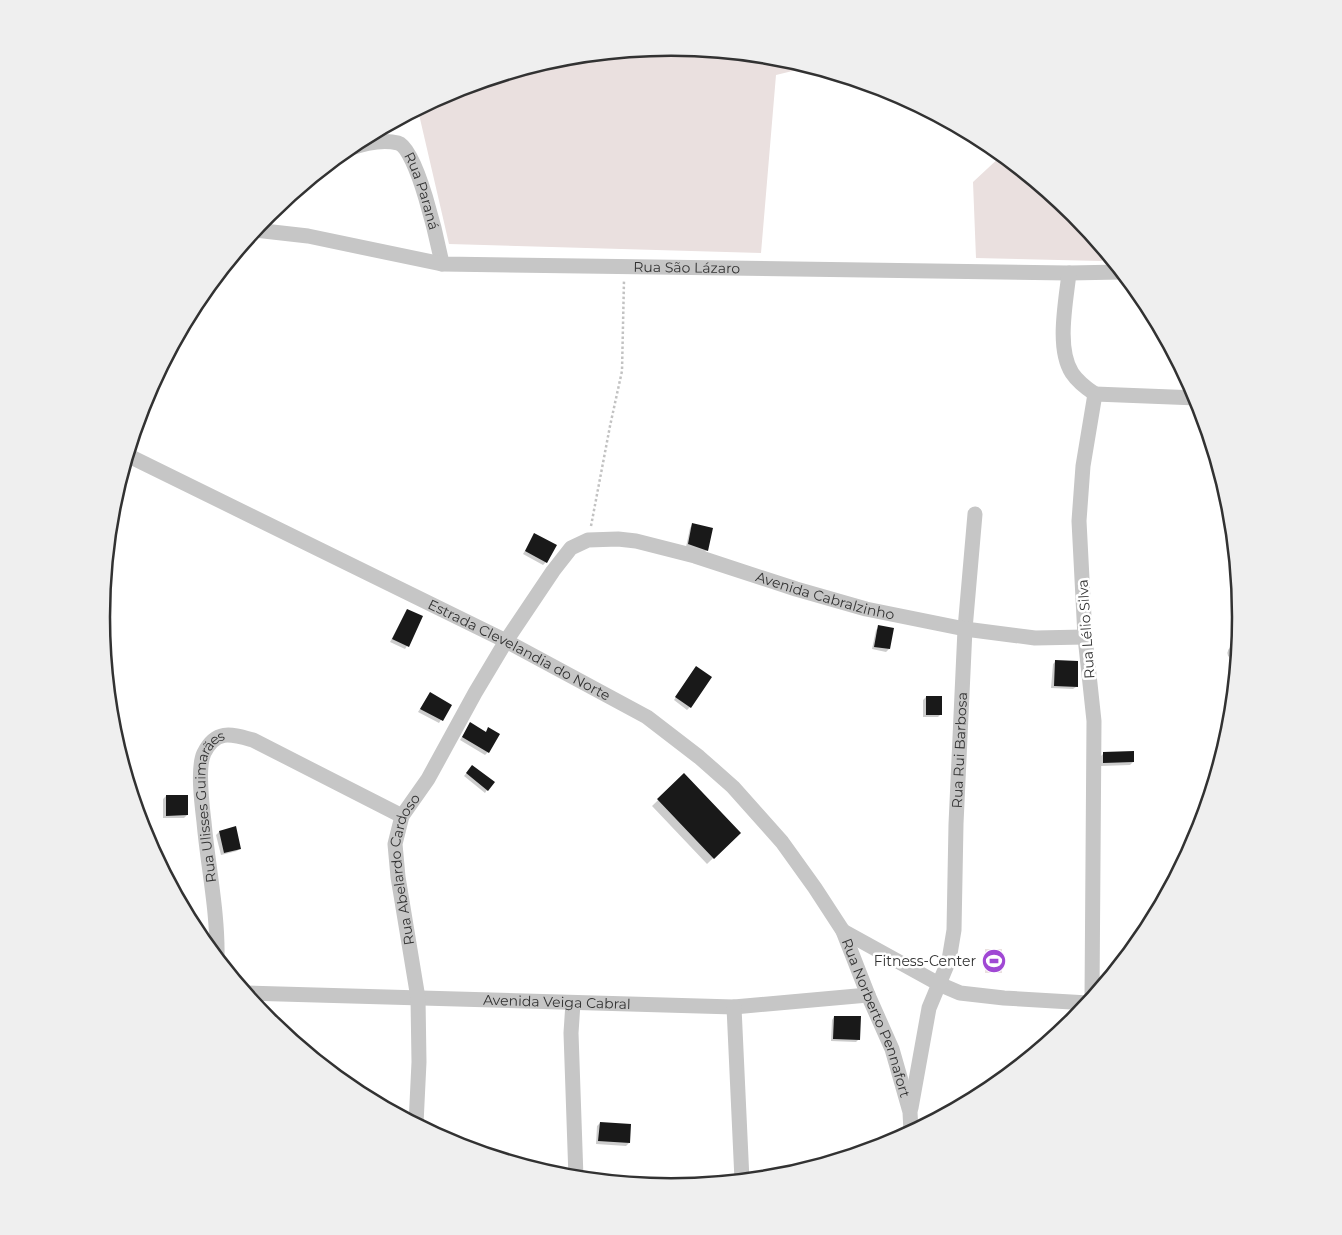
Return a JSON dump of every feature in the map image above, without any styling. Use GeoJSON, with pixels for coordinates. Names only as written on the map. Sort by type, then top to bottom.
{"type":"FeatureCollection","features":[{"type":"Feature","properties":{"kind":"street","name":"Rua Paraná"},"geometry":{"type":"LineString","coordinates":[[370,144],[399,143],[407,150],[423,189],[442,264]]}},
{"type":"Feature","properties":{"kind":"street","name":"Rua São Lázaro"},"geometry":{"type":"LineString","coordinates":[[264,231],[308,236],[442,264],[1113,272]]}},
{"type":"Feature","properties":{"kind":"street"},"geometry":{"type":"LineString","coordinates":[[1069,273],[1064,327],[1066,358],[1074,375],[1082,385],[1095,394],[1187,398]]}},
{"type":"Feature","properties":{"kind":"street","name":"Rua Lélio Silva"},"geometry":{"type":"LineString","coordinates":[[1092,989],[1094,721],[1085,637],[1079,521],[1081,484],[1095,394]]}},
{"type":"Feature","properties":{"kind":"street","name":"Estrada Clevelandia do Norte"},"geometry":{"type":"LineString","coordinates":[[133,458],[506,641],[647,717],[700,757],[733,787],[782,842],[844,931]]}},
{"type":"Feature","properties":{"kind":"street","name":"Rua Rui Barbosa"},"geometry":{"type":"LineString","coordinates":[[910,1112],[929,1008],[949,960],[954,930],[956,824],[964,628],[975,514]]}},
{"type":"Feature","properties":{"kind":"street","name":"Avenida Cabralzinho"},"geometry":{"type":"LineString","coordinates":[[571,548],[578,543],[588,540],[618,539],[636,541],[695,556],[796,589],[866,609],[964,628],[1035,638],[1085,637]]}},
{"type":"Feature","properties":{"kind":"street","name":"Rua Abelardo Cardoso"},"geometry":{"type":"LineString","coordinates":[[416,1118],[419,1062],[418,998],[398,877],[395,844],[402,816],[428,779],[506,641],[553,571],[571,548]]}},
{"type":"Feature","properties":{"kind":"street","name":"Rua Ulisses Guimarães"},"geometry":{"type":"LineString","coordinates":[[217,947],[203,818],[201,775],[203,754],[218,738],[226,734],[253,740],[402,816]]}},
{"type":"Feature","properties":{"kind":"street"},"geometry":{"type":"LineString","coordinates":[[844,931],[939,984],[960,993],[1079,1002]]}},
{"type":"Feature","properties":{"kind":"street","name":"Rua Norberto Pennafort"},"geometry":{"type":"LineString","coordinates":[[844,931],[868,995],[892,1049],[910,1112],[911,1125]]}},
{"type":"Feature","properties":{"kind":"street","name":"Avenida Veiga Cabral"},"geometry":{"type":"LineString","coordinates":[[254,993],[734,1007],[868,995]]}},
{"type":"Feature","properties":{"kind":"street"},"geometry":{"type":"LineString","coordinates":[[574,1003],[572,1033],[576,1170]]}},
{"type":"Feature","properties":{"kind":"street"},"geometry":{"type":"LineString","coordinates":[[734,1007],[742,1174]]}},
{"type":"Feature","properties":{"kind":"path"},"geometry":{"type":"LineString","coordinates":[[588,540],[622,371],[625,267]]}},
{"type":"Feature","properties":{"kind":"shaded area"},"geometry":{"type":"Polygon","coordinates":[[[634,57],[708,57],[744,61],[795,70],[776,75],[761,253],[449,244],[419,116],[423,114],[456,99],[526,75],[598,61],[634,57]]]}},
{"type":"Feature","properties":{"kind":"shaded area"},"geometry":{"type":"Polygon","coordinates":[[[996,160],[1013,172],[1068,221],[1103,260],[976,258],[973,182],[996,160]]]}},
{"type":"Feature","properties":{"kind":"shaded area","name":"Fitness-Center"},"geometry":{"type":"Polygon","coordinates":[[[985,949],[1002,949],[1002,973],[985,973],[985,949]]]}},
{"type":"Feature","properties":{"kind":"building"},"geometry":{"type":"Polygon","coordinates":[[[692,523],[713,528],[708,551],[688,544],[692,523]]]}},
{"type":"Feature","properties":{"kind":"building"},"geometry":{"type":"Polygon","coordinates":[[[534,533],[557,545],[547,563],[525,551],[534,533]]]}},
{"type":"Feature","properties":{"kind":"building"},"geometry":{"type":"Polygon","coordinates":[[[407,609],[423,616],[409,647],[392,639],[407,609]]]}},
{"type":"Feature","properties":{"kind":"building"},"geometry":{"type":"Polygon","coordinates":[[[878,625],[894,628],[890,649],[874,647],[878,625]]]}},
{"type":"Feature","properties":{"kind":"building"},"geometry":{"type":"Polygon","coordinates":[[[1055,660],[1078,661],[1078,687],[1054,686],[1055,660]]]}},
{"type":"Feature","properties":{"kind":"building"},"geometry":{"type":"Polygon","coordinates":[[[696,666],[712,677],[691,708],[675,697],[696,666]]]}},
{"type":"Feature","properties":{"kind":"building"},"geometry":{"type":"Polygon","coordinates":[[[430,692],[452,705],[443,721],[420,709],[430,692]]]}},
{"type":"Feature","properties":{"kind":"building"},"geometry":{"type":"Polygon","coordinates":[[[926,696],[942,696],[942,715],[926,715],[926,696]]]}},
{"type":"Feature","properties":{"kind":"building"},"geometry":{"type":"Polygon","coordinates":[[[470,722],[486,732],[488,727],[500,734],[489,753],[462,737],[470,722]]]}},
{"type":"Feature","properties":{"kind":"building"},"geometry":{"type":"Polygon","coordinates":[[[1134,751],[1134,762],[1103,763],[1103,752],[1134,751]]]}},
{"type":"Feature","properties":{"kind":"building"},"geometry":{"type":"Polygon","coordinates":[[[472,765],[495,782],[488,791],[466,773],[472,765]]]}},
{"type":"Feature","properties":{"kind":"building"},"geometry":{"type":"Polygon","coordinates":[[[684,773],[741,833],[714,859],[657,799],[684,773]]]}},
{"type":"Feature","properties":{"kind":"building"},"geometry":{"type":"Polygon","coordinates":[[[166,795],[188,795],[188,815],[166,816],[166,795]]]}},
{"type":"Feature","properties":{"kind":"building"},"geometry":{"type":"Polygon","coordinates":[[[236,826],[241,849],[224,853],[219,831],[236,826]]]}},
{"type":"Feature","properties":{"kind":"building"},"geometry":{"type":"Polygon","coordinates":[[[834,1016],[861,1016],[860,1040],[833,1039],[834,1016]]]}},
{"type":"Feature","properties":{"kind":"building"},"geometry":{"type":"Polygon","coordinates":[[[600,1122],[631,1124],[630,1143],[598,1141],[600,1122]]]}},
{"type":"Feature","properties":{"kind":"place","name":"Fitness-Center"},"geometry":{"type":"Point","coordinates":[994,961]}}]}
